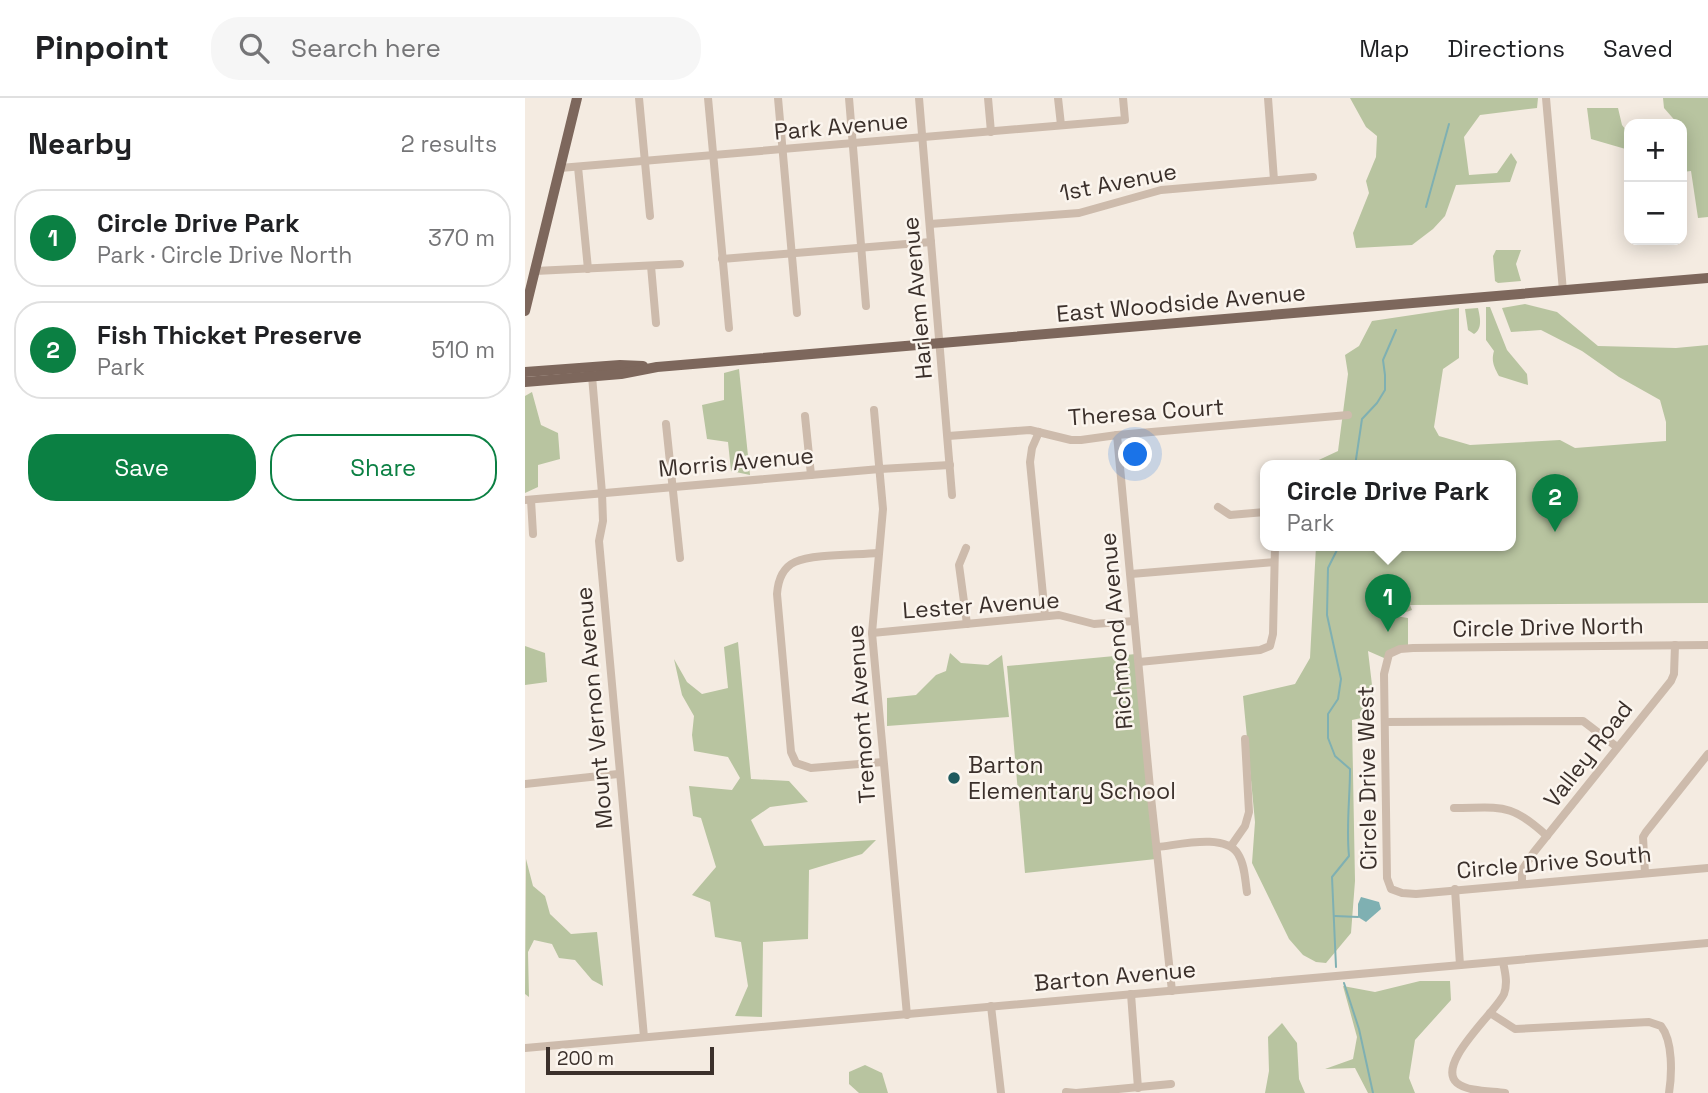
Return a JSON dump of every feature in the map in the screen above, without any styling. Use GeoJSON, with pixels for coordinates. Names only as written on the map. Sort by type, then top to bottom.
{"type":"FeatureCollection","features":[{"type":"Feature","properties":{"kind":"main road"},"geometry":{"type":"LineString","coordinates":[[525,311],[577,98]]}},
{"type":"Feature","properties":{"kind":"main road","name":"East Woodside Avenue"},"geometry":{"type":"LineString","coordinates":[[525,382],[657,367],[1708,278]]}},
{"type":"Feature","properties":{"kind":"main road","name":"East Woodside Avenue"},"geometry":{"type":"LineString","coordinates":[[525,372],[620,365],[657,367]]}},
{"type":"Feature","properties":{"kind":"street"},"geometry":{"type":"LineString","coordinates":[[639,98],[650,216]]}},
{"type":"Feature","properties":{"kind":"street"},"geometry":{"type":"LineString","coordinates":[[708,98],[729,328]]}},
{"type":"Feature","properties":{"kind":"street"},"geometry":{"type":"LineString","coordinates":[[778,98],[797,313]]}},
{"type":"Feature","properties":{"kind":"street"},"geometry":{"type":"LineString","coordinates":[[849,98],[866,306]]}},
{"type":"Feature","properties":{"kind":"street","name":"Harlem Avenue"},"geometry":{"type":"LineString","coordinates":[[919,98],[952,495]]}},
{"type":"Feature","properties":{"kind":"street"},"geometry":{"type":"LineString","coordinates":[[988,98],[991,132]]}},
{"type":"Feature","properties":{"kind":"street"},"geometry":{"type":"LineString","coordinates":[[1058,98],[1061,125]]}},
{"type":"Feature","properties":{"kind":"street","name":"Park Avenue"},"geometry":{"type":"LineString","coordinates":[[560,168],[1125,120],[1123,98]]}},
{"type":"Feature","properties":{"kind":"street"},"geometry":{"type":"LineString","coordinates":[[1268,98],[1274,180]]}},
{"type":"Feature","properties":{"kind":"street"},"geometry":{"type":"LineString","coordinates":[[1546,98],[1563,290]]}},
{"type":"Feature","properties":{"kind":"street"},"geometry":{"type":"LineString","coordinates":[[578,167],[588,269]]}},
{"type":"Feature","properties":{"kind":"street","name":"1st Avenue"},"geometry":{"type":"LineString","coordinates":[[930,224],[1079,213],[1161,190],[1313,177]]}},
{"type":"Feature","properties":{"kind":"street"},"geometry":{"type":"LineString","coordinates":[[722,259],[931,242]]}},
{"type":"Feature","properties":{"kind":"street"},"geometry":{"type":"LineString","coordinates":[[535,271],[680,264]]}},
{"type":"Feature","properties":{"kind":"street"},"geometry":{"type":"LineString","coordinates":[[651,265],[656,323]]}},
{"type":"Feature","properties":{"kind":"street","name":"Mount Vernon Avenue"},"geometry":{"type":"LineString","coordinates":[[592,376],[602,494],[603,521],[599,541],[643,1037]]}},
{"type":"Feature","properties":{"kind":"street","name":"Tremont Avenue"},"geometry":{"type":"LineString","coordinates":[[874,410],[883,509],[872,633],[907,1015]]}},
{"type":"Feature","properties":{"kind":"street","name":"Theresa Court"},"geometry":{"type":"LineString","coordinates":[[948,436],[1013,431],[1039,432],[1072,440],[1348,415]]}},
{"type":"Feature","properties":{"kind":"street"},"geometry":{"type":"LineString","coordinates":[[806,416],[811,475]]}},
{"type":"Feature","properties":{"kind":"street"},"geometry":{"type":"LineString","coordinates":[[666,424],[680,558]]}},
{"type":"Feature","properties":{"kind":"street"},"geometry":{"type":"LineString","coordinates":[[1039,432],[1030,462],[1045,616]]}},
{"type":"Feature","properties":{"kind":"street","name":"Richmond Avenue"},"geometry":{"type":"LineString","coordinates":[[1117,435],[1172,991]]}},
{"type":"Feature","properties":{"kind":"street","name":"Morris Avenue"},"geometry":{"type":"LineString","coordinates":[[528,500],[950,465]]}},
{"type":"Feature","properties":{"kind":"street"},"geometry":{"type":"LineString","coordinates":[[528,500],[533,534]]}},
{"type":"Feature","properties":{"kind":"street"},"geometry":{"type":"LineString","coordinates":[[1218,507],[1230,515],[1260,512]]}},
{"type":"Feature","properties":{"kind":"street"},"geometry":{"type":"LineString","coordinates":[[966,548],[959,565],[967,624]]}},
{"type":"Feature","properties":{"kind":"street"},"geometry":{"type":"LineString","coordinates":[[1139,662],[1260,650],[1270,646],[1273,634],[1275,551]]}},
{"type":"Feature","properties":{"kind":"street"},"geometry":{"type":"LineString","coordinates":[[878,553],[794,562],[780,575],[777,594],[791,752],[796,763],[811,768],[883,762]]}},
{"type":"Feature","properties":{"kind":"street"},"geometry":{"type":"LineString","coordinates":[[1131,574],[1274,562]]}},
{"type":"Feature","properties":{"kind":"street","name":"Lester Avenue"},"geometry":{"type":"LineString","coordinates":[[872,633],[1045,616],[1066,616],[1094,624],[1134,621]]}},
{"type":"Feature","properties":{"kind":"street","name":"Valley Road"},"geometry":{"type":"LineString","coordinates":[[1522,883],[1522,870],[1547,836],[1671,681],[1674,674],[1675,645]]}},
{"type":"Feature","properties":{"kind":"street","name":"Circle Drive North"},"geometry":{"type":"LineString","coordinates":[[1389,654],[1400,649],[1413,648],[1708,645]]}},
{"type":"Feature","properties":{"kind":"street","name":"Circle Drive West"},"geometry":{"type":"LineString","coordinates":[[1389,654],[1384,674],[1387,878],[1391,889],[1402,893]]}},
{"type":"Feature","properties":{"kind":"street"},"geometry":{"type":"LineString","coordinates":[[1385,722],[1583,721],[1617,747]]}},
{"type":"Feature","properties":{"kind":"street"},"geometry":{"type":"LineString","coordinates":[[1231,846],[1245,826],[1249,812],[1245,739]]}},
{"type":"Feature","properties":{"kind":"street"},"geometry":{"type":"LineString","coordinates":[[1645,873],[1643,837],[1708,754]]}},
{"type":"Feature","properties":{"kind":"street"},"geometry":{"type":"LineString","coordinates":[[525,784],[618,774]]}},
{"type":"Feature","properties":{"kind":"street"},"geometry":{"type":"LineString","coordinates":[[1454,808],[1507,808],[1527,818],[1547,836]]}},
{"type":"Feature","properties":{"kind":"street"},"geometry":{"type":"LineString","coordinates":[[1158,847],[1210,842],[1231,846],[1242,863],[1247,892]]}},
{"type":"Feature","properties":{"kind":"street","name":"Circle Drive South"},"geometry":{"type":"LineString","coordinates":[[1402,893],[1708,867]]}},
{"type":"Feature","properties":{"kind":"street"},"geometry":{"type":"LineString","coordinates":[[1455,889],[1460,965]]}},
{"type":"Feature","properties":{"kind":"street","name":"Barton Avenue"},"geometry":{"type":"LineString","coordinates":[[525,1048],[1708,943]]}},
{"type":"Feature","properties":{"kind":"street"},"geometry":{"type":"LineString","coordinates":[[1503,962],[1506,987],[1500,1001],[1454,1060],[1453,1077],[1465,1087],[1505,1093]]}},
{"type":"Feature","properties":{"kind":"street"},"geometry":{"type":"LineString","coordinates":[[1131,994],[1138,1088]]}},
{"type":"Feature","properties":{"kind":"street"},"geometry":{"type":"LineString","coordinates":[[991,1006],[1001,1093]]}},
{"type":"Feature","properties":{"kind":"street"},"geometry":{"type":"LineString","coordinates":[[1490,1013],[1515,1029],[1649,1022],[1661,1026],[1667,1037],[1671,1079],[1669,1093]]}},
{"type":"Feature","properties":{"kind":"street"},"geometry":{"type":"LineString","coordinates":[[1066,1092],[1171,1084]]}},
{"type":"Feature","properties":{"kind":"green space"},"geometry":{"type":"Polygon","coordinates":[[[1350,98],[1538,98],[1537,108],[1480,115],[1464,137],[1469,175],[1497,173],[1511,153],[1517,162],[1510,182],[1456,185],[1445,216],[1412,245],[1356,248],[1353,233],[1369,193],[1366,181],[1376,157],[1377,136],[1366,127],[1350,98]]]}},
{"type":"Feature","properties":{"kind":"green space"},"geometry":{"type":"Polygon","coordinates":[[[1663,98],[1708,98],[1708,217],[1698,218],[1691,171],[1687,171],[1687,119],[1674,119],[1664,108],[1663,98]]]}},
{"type":"Feature","properties":{"kind":"green space"},"geometry":{"type":"Polygon","coordinates":[[[1587,108],[1618,108],[1624,128],[1624,149],[1591,139],[1587,108]]]}},
{"type":"Feature","properties":{"kind":"green space"},"geometry":{"type":"Polygon","coordinates":[[[1496,250],[1521,250],[1516,264],[1521,281],[1495,281],[1493,256],[1496,250]]]}},
{"type":"Feature","properties":{"kind":"green space"},"geometry":{"type":"Polygon","coordinates":[[[1525,304],[1557,312],[1598,346],[1676,348],[1708,345],[1708,603],[1410,605],[1412,610],[1395,616],[1408,618],[1408,645],[1384,658],[1368,651],[1374,702],[1371,716],[1352,720],[1355,881],[1351,933],[1326,963],[1316,962],[1303,955],[1289,939],[1252,863],[1255,822],[1243,696],[1295,684],[1310,658],[1316,551],[1516,551],[1516,460],[1319,460],[1338,451],[1348,374],[1345,355],[1359,346],[1372,321],[1459,308],[1459,358],[1443,369],[1434,427],[1439,436],[1470,445],[1560,440],[1575,448],[1666,441],[1666,422],[1660,400],[1619,377],[1582,351],[1541,330],[1511,332],[1502,308],[1525,304]]]}},
{"type":"Feature","properties":{"kind":"green space"},"geometry":{"type":"Polygon","coordinates":[[[1486,307],[1490,307],[1507,350],[1527,374],[1528,385],[1497,373],[1493,361],[1494,351],[1486,340],[1486,307]]]}},
{"type":"Feature","properties":{"kind":"green space"},"geometry":{"type":"Polygon","coordinates":[[[1478,308],[1480,326],[1474,334],[1468,330],[1465,309],[1478,308]]]}},
{"type":"Feature","properties":{"kind":"green space"},"geometry":{"type":"Polygon","coordinates":[[[739,369],[750,475],[731,471],[728,442],[707,439],[702,405],[724,400],[724,373],[739,369]]]}},
{"type":"Feature","properties":{"kind":"green space"},"geometry":{"type":"Polygon","coordinates":[[[532,392],[541,425],[558,433],[560,459],[538,465],[538,487],[525,493],[525,396],[532,392]]]}},
{"type":"Feature","properties":{"kind":"green space"},"geometry":{"type":"Polygon","coordinates":[[[738,642],[751,779],[789,781],[808,802],[770,807],[751,820],[764,846],[876,840],[862,854],[809,870],[808,939],[763,942],[762,1017],[735,1016],[748,986],[741,942],[715,937],[710,902],[692,895],[716,867],[701,818],[693,816],[689,786],[732,790],[740,778],[728,757],[694,751],[694,716],[682,695],[674,659],[687,682],[702,694],[728,688],[724,647],[738,642]]]}},
{"type":"Feature","properties":{"kind":"green space"},"geometry":{"type":"Polygon","coordinates":[[[525,646],[545,653],[547,682],[525,685],[525,646]]]}},
{"type":"Feature","properties":{"kind":"green space"},"geometry":{"type":"Polygon","coordinates":[[[950,653],[961,663],[988,665],[1002,655],[1009,717],[887,726],[887,698],[916,695],[936,675],[946,671],[950,653]]]}},
{"type":"Feature","properties":{"kind":"green space"},"geometry":{"type":"Polygon","coordinates":[[[1136,654],[1156,859],[1025,873],[1007,666],[1136,654]]]}},
{"type":"Feature","properties":{"kind":"green space"},"geometry":{"type":"Polygon","coordinates":[[[526,859],[533,886],[545,896],[550,914],[571,934],[597,932],[603,986],[592,980],[575,960],[559,958],[552,944],[534,940],[528,952],[529,997],[525,994],[526,859]]]}},
{"type":"Feature","properties":{"kind":"green space"},"geometry":{"type":"Polygon","coordinates":[[[1420,981],[1450,981],[1451,1000],[1415,1040],[1409,1078],[1415,1093],[1368,1093],[1355,1068],[1325,1069],[1353,1059],[1357,1037],[1343,986],[1375,992],[1420,981]]]}},
{"type":"Feature","properties":{"kind":"green space"},"geometry":{"type":"Polygon","coordinates":[[[1282,1023],[1297,1043],[1299,1079],[1305,1093],[1265,1093],[1269,1071],[1268,1037],[1282,1023]]]}},
{"type":"Feature","properties":{"kind":"green space"},"geometry":{"type":"Polygon","coordinates":[[[865,1065],[882,1073],[888,1093],[859,1093],[849,1084],[849,1072],[865,1065]]]}},
{"type":"Feature","properties":{"kind":"water"},"geometry":{"type":"Polygon","coordinates":[[[1361,897],[1379,902],[1381,909],[1366,922],[1358,917],[1361,897]]]}},
{"type":"Feature","properties":{"kind":"waterway"},"geometry":{"type":"LineString","coordinates":[[1426,207],[1449,124]]}},
{"type":"Feature","properties":{"kind":"waterway"},"geometry":{"type":"LineString","coordinates":[[1356,460],[1362,419],[1385,390],[1383,360],[1396,330]]}},
{"type":"Feature","properties":{"kind":"waterway"},"geometry":{"type":"LineString","coordinates":[[1336,551],[1328,568],[1327,615],[1341,679],[1338,699],[1328,714],[1328,738],[1335,756],[1350,769],[1349,856],[1332,877],[1336,967]]}},
{"type":"Feature","properties":{"kind":"waterway"},"geometry":{"type":"LineString","coordinates":[[1335,916],[1358,917]]}},
{"type":"Feature","properties":{"kind":"waterway"},"geometry":{"type":"LineString","coordinates":[[1344,983],[1359,1029],[1373,1093]]}},
{"type":"Feature","properties":{"kind":"place","name":"Fish Thicket Preserve"},"geometry":{"type":"Point","coordinates":[1555,532]}},
{"type":"Feature","properties":{"kind":"place","name":"Circle Drive Park"},"geometry":{"type":"Point","coordinates":[1388,632]}},
{"type":"Feature","properties":{"kind":"place","name":"Barton Elementary School"},"geometry":{"type":"Point","coordinates":[954,778]}}]}
